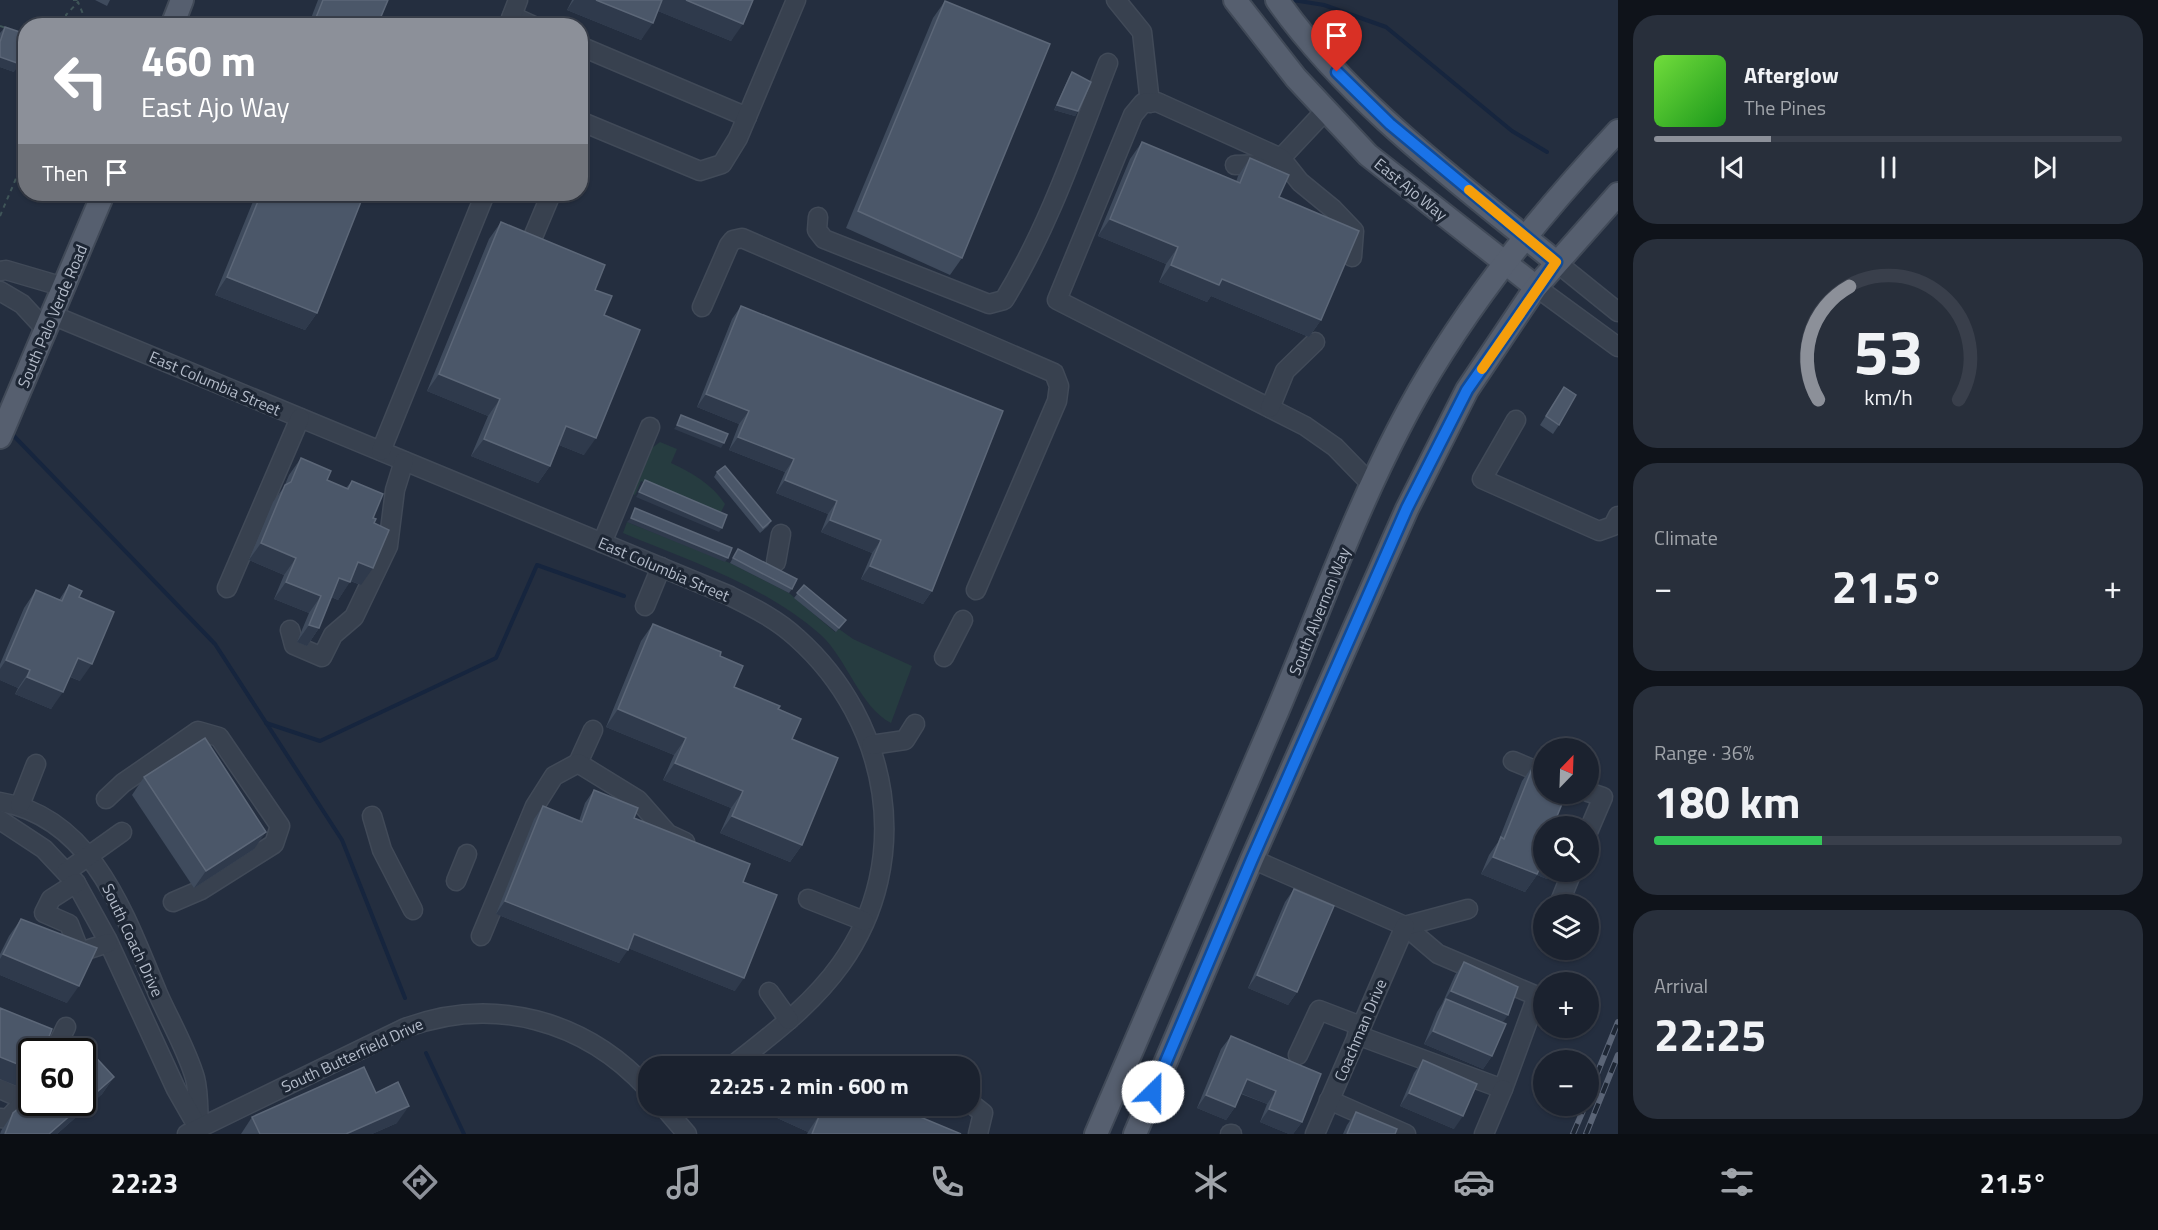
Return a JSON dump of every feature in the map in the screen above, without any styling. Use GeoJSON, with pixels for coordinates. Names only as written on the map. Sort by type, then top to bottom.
{"type":"FeatureCollection","features":[{"type":"Feature","properties":{"kind":"main road"},"geometry":{"type":"LineString","coordinates":[[175,18],[182,0]]}},
{"type":"Feature","properties":{"kind":"main road","name":"East Ajo Way"},"geometry":{"type":"LineString","coordinates":[[1239,6],[1325,111],[1368,155],[1536,287]]}},
{"type":"Feature","properties":{"kind":"main road"},"geometry":{"type":"LineString","coordinates":[[1283,8],[1330,64],[1383,117],[1556,262]]}},
{"type":"Feature","properties":{"kind":"main road","name":"South Alvernon Way"},"geometry":{"type":"LineString","coordinates":[[1096,1134],[1309,639],[1371,484],[1399,428],[1445,348],[1525,237],[1618,131]]}},
{"type":"Feature","properties":{"kind":"main road"},"geometry":{"type":"LineString","coordinates":[[1135,1134],[1252,859],[1412,498],[1467,390],[1536,287],[1618,194]]}},
{"type":"Feature","properties":{"kind":"main road","name":"South Palo Verde Road"},"geometry":{"type":"LineString","coordinates":[[0,437],[100,201]]}},
{"type":"Feature","properties":{"kind":"street"},"geometry":{"type":"LineString","coordinates":[[588,124],[700,171],[722,164],[738,138],[796,0]]}},
{"type":"Feature","properties":{"kind":"street"},"geometry":{"type":"LineString","coordinates":[[1116,0],[1142,32],[1150,103]]}},
{"type":"Feature","properties":{"kind":"street"},"geometry":{"type":"LineString","coordinates":[[588,48],[747,117]]}},
{"type":"Feature","properties":{"kind":"street"},"geometry":{"type":"LineString","coordinates":[[818,217],[817,230],[824,239],[989,304],[1004,300],[1053,203],[1108,63]]}},
{"type":"Feature","properties":{"kind":"street"},"geometry":{"type":"LineString","coordinates":[[1352,257],[1354,231],[1333,209],[1300,182],[1281,158],[1157,102],[1143,103],[1133,115],[1057,300],[1305,426],[1335,447],[1371,484]]}},
{"type":"Feature","properties":{"kind":"street"},"geometry":{"type":"LineString","coordinates":[[1235,165],[1269,164],[1281,158],[1325,111]]}},
{"type":"Feature","properties":{"kind":"street"},"geometry":{"type":"LineString","coordinates":[[381,452],[482,201]]}},
{"type":"Feature","properties":{"kind":"street"},"geometry":{"type":"LineString","coordinates":[[530,244],[548,201]]}},
{"type":"Feature","properties":{"kind":"street"},"geometry":{"type":"LineString","coordinates":[[702,308],[729,245],[733,240],[742,238],[1054,373],[1059,386],[1057,401],[976,590]]}},
{"type":"Feature","properties":{"kind":"street"},"geometry":{"type":"LineString","coordinates":[[1556,262],[1618,312]]}},
{"type":"Feature","properties":{"kind":"street"},"geometry":{"type":"LineString","coordinates":[[0,271],[6,270],[64,287]]}},
{"type":"Feature","properties":{"kind":"street","name":"East Ajo Way"},"geometry":{"type":"LineString","coordinates":[[1536,287],[1618,347]]}},
{"type":"Feature","properties":{"kind":"street"},"geometry":{"type":"LineString","coordinates":[[0,291],[49,323]]}},
{"type":"Feature","properties":{"kind":"street","name":"East Columbia Street"},"geometry":{"type":"LineString","coordinates":[[49,323],[300,418],[661,567],[754,608],[796,636],[821,662],[843,689],[871,745],[881,782],[884,822],[879,874],[864,921],[842,962],[810,1001],[744,1056]]}},
{"type":"Feature","properties":{"kind":"street"},"geometry":{"type":"LineString","coordinates":[[1270,408],[1286,371],[1315,342]]}},
{"type":"Feature","properties":{"kind":"street"},"geometry":{"type":"LineString","coordinates":[[227,588],[300,418]]}},
{"type":"Feature","properties":{"kind":"street"},"geometry":{"type":"LineString","coordinates":[[1516,420],[1482,478],[1599,531],[1613,526],[1618,516]]}},
{"type":"Feature","properties":{"kind":"street"},"geometry":{"type":"LineString","coordinates":[[602,543],[650,428]]}},
{"type":"Feature","properties":{"kind":"street"},"geometry":{"type":"LineString","coordinates":[[290,630],[294,645],[322,657],[333,635],[354,617],[388,546],[395,490],[404,461]]}},
{"type":"Feature","properties":{"kind":"street"},"geometry":{"type":"LineString","coordinates":[[776,562],[781,534]]}},
{"type":"Feature","properties":{"kind":"street"},"geometry":{"type":"LineString","coordinates":[[645,606],[661,567]]}},
{"type":"Feature","properties":{"kind":"street"},"geometry":{"type":"LineString","coordinates":[[944,657],[963,620]]}},
{"type":"Feature","properties":{"kind":"street"},"geometry":{"type":"LineString","coordinates":[[871,745],[905,740],[915,724]]}},
{"type":"Feature","properties":{"kind":"street"},"geometry":{"type":"LineString","coordinates":[[481,936],[535,806],[555,776],[578,763],[593,730]]}},
{"type":"Feature","properties":{"kind":"street"},"geometry":{"type":"LineString","coordinates":[[106,799],[123,783],[198,731],[219,737],[280,826],[274,844],[201,890],[173,902]]}},
{"type":"Feature","properties":{"kind":"street"},"geometry":{"type":"LineString","coordinates":[[1513,761],[1533,769]]}},
{"type":"Feature","properties":{"kind":"street"},"geometry":{"type":"LineString","coordinates":[[578,763],[638,800],[668,834],[704,850]]}},
{"type":"Feature","properties":{"kind":"street"},"geometry":{"type":"LineString","coordinates":[[20,805],[36,764]]}},
{"type":"Feature","properties":{"kind":"street"},"geometry":{"type":"LineString","coordinates":[[1595,816],[1603,797],[1599,796]]}},
{"type":"Feature","properties":{"kind":"street","name":"South Coach Drive"},"geometry":{"type":"LineString","coordinates":[[0,802],[20,805],[53,822],[89,856],[115,894],[195,1079],[196,1132]]}},
{"type":"Feature","properties":{"kind":"street"},"geometry":{"type":"LineString","coordinates":[[372,816],[382,850],[413,910]]}},
{"type":"Feature","properties":{"kind":"street","name":"South Coach Drive"},"geometry":{"type":"LineString","coordinates":[[0,820],[44,849],[71,878],[108,943],[196,1132]]}},
{"type":"Feature","properties":{"kind":"street"},"geometry":{"type":"LineString","coordinates":[[108,943],[80,952],[69,924],[44,913],[51,899],[89,856],[122,832]]}},
{"type":"Feature","properties":{"kind":"street"},"geometry":{"type":"LineString","coordinates":[[456,881],[467,854]]}},
{"type":"Feature","properties":{"kind":"street"},"geometry":{"type":"LineString","coordinates":[[1252,859],[1405,926],[1438,954],[1537,996],[1484,1134]]}},
{"type":"Feature","properties":{"kind":"street"},"geometry":{"type":"LineString","coordinates":[[808,899],[864,921]]}},
{"type":"Feature","properties":{"kind":"street"},"geometry":{"type":"LineString","coordinates":[[1405,926],[1468,909]]}},
{"type":"Feature","properties":{"kind":"street","name":"Coachman Drive"},"geometry":{"type":"LineString","coordinates":[[1315,1134],[1405,926]]}},
{"type":"Feature","properties":{"kind":"street"},"geometry":{"type":"LineString","coordinates":[[769,992],[789,1020]]}},
{"type":"Feature","properties":{"kind":"street"},"geometry":{"type":"LineString","coordinates":[[1298,1055],[1319,1010],[1359,1030],[1503,1089]]}},
{"type":"Feature","properties":{"kind":"street","name":"South Butterfield Drive"},"geometry":{"type":"LineString","coordinates":[[196,1132],[405,1028],[424,1021],[466,1013],[505,1013],[555,1025],[602,1049],[638,1078]]}},
{"type":"Feature","properties":{"kind":"street"},"geometry":{"type":"LineString","coordinates":[[61,1038],[66,1027]]}},
{"type":"Feature","properties":{"kind":"street"},"geometry":{"type":"LineString","coordinates":[[0,1089],[18,1094]]}},
{"type":"Feature","properties":{"kind":"street"},"geometry":{"type":"LineString","coordinates":[[1329,1100],[1406,1134]]}},
{"type":"Feature","properties":{"kind":"street"},"geometry":{"type":"LineString","coordinates":[[0,1118],[8,1119],[18,1108]]}},
{"type":"Feature","properties":{"kind":"street"},"geometry":{"type":"LineString","coordinates":[[978,1134],[982,1113],[980,1111]]}},
{"type":"Feature","properties":{"kind":"street"},"geometry":{"type":"LineString","coordinates":[[677,1116],[687,1134]]}},
{"type":"Feature","properties":{"kind":"path"},"geometry":{"type":"LineString","coordinates":[[73,0],[78,1]]}},
{"type":"Feature","properties":{"kind":"path"},"geometry":{"type":"LineString","coordinates":[[66,18],[66,15],[78,1]]}},
{"type":"Feature","properties":{"kind":"path"},"geometry":{"type":"LineString","coordinates":[[78,1],[85,18]]}},
{"type":"Feature","properties":{"kind":"path"},"geometry":{"type":"LineString","coordinates":[[0,26],[9,29]]}},
{"type":"Feature","properties":{"kind":"path"},"geometry":{"type":"LineString","coordinates":[[0,216],[18,174]]}},
{"type":"Feature","properties":{"kind":"green space"},"geometry":{"type":"Polygon","coordinates":[[[660,442],[677,449],[671,463],[701,480],[720,497],[725,504],[720,514],[641,481],[635,495],[633,494],[652,448],[660,442]]]}},
{"type":"Feature","properties":{"kind":"green space"},"geometry":{"type":"Polygon","coordinates":[[[627,522],[730,563],[789,593],[835,632],[839,629],[853,639],[912,666],[891,723],[871,706],[830,645],[799,618],[776,602],[726,576],[623,533],[627,522]]]}},
{"type":"Feature","properties":{"kind":"building"},"geometry":{"type":"Polygon","coordinates":[[[323,0],[388,0],[380,18],[316,18],[323,0]]]}},
{"type":"Feature","properties":{"kind":"building"},"geometry":{"type":"Polygon","coordinates":[[[596,0],[662,0],[653,23],[596,0]]]}},
{"type":"Feature","properties":{"kind":"building"},"geometry":{"type":"Polygon","coordinates":[[[686,0],[753,0],[743,24],[686,0]]]}},
{"type":"Feature","properties":{"kind":"building"},"geometry":{"type":"Polygon","coordinates":[[[945,1],[1050,44],[962,258],[858,211],[945,1]]]}},
{"type":"Feature","properties":{"kind":"building"},"geometry":{"type":"Polygon","coordinates":[[[5,27],[18,31],[18,63],[0,57],[0,42],[5,27]]]}},
{"type":"Feature","properties":{"kind":"building"},"geometry":{"type":"Polygon","coordinates":[[[1072,72],[1091,82],[1078,111],[1057,105],[1072,72]]]}},
{"type":"Feature","properties":{"kind":"building"},"geometry":{"type":"Polygon","coordinates":[[[1142,142],[1240,183],[1250,158],[1289,175],[1279,197],[1359,231],[1321,320],[1222,279],[1219,285],[1171,265],[1178,247],[1110,219],[1142,142]]]}},
{"type":"Feature","properties":{"kind":"building"},"geometry":{"type":"Polygon","coordinates":[[[258,201],[361,201],[317,313],[227,277],[258,201]]]}},
{"type":"Feature","properties":{"kind":"building"},"geometry":{"type":"Polygon","coordinates":[[[501,222],[605,265],[595,290],[612,296],[604,315],[640,330],[596,438],[566,426],[550,466],[484,439],[500,399],[439,374],[501,222]]]}},
{"type":"Feature","properties":{"kind":"building"},"geometry":{"type":"Polygon","coordinates":[[[741,306],[1003,411],[932,591],[870,566],[881,540],[830,520],[837,501],[785,480],[794,459],[738,437],[749,411],[706,394],[741,306]]]}},
{"type":"Feature","properties":{"kind":"building"},"geometry":{"type":"Polygon","coordinates":[[[1564,387],[1576,395],[1559,425],[1546,416],[1564,387]]]}},
{"type":"Feature","properties":{"kind":"building"},"geometry":{"type":"Polygon","coordinates":[[[681,415],[728,434],[724,443],[677,425],[681,415]]]}},
{"type":"Feature","properties":{"kind":"building"},"geometry":{"type":"Polygon","coordinates":[[[301,458],[331,471],[327,480],[348,489],[352,481],[383,494],[373,518],[376,519],[374,523],[389,530],[373,568],[358,562],[350,582],[339,578],[319,628],[309,625],[321,596],[286,582],[296,558],[261,543],[285,485],[291,482],[301,458]]]}},
{"type":"Feature","properties":{"kind":"building"},"geometry":{"type":"Polygon","coordinates":[[[725,466],[771,521],[763,528],[717,472],[725,466]]]}},
{"type":"Feature","properties":{"kind":"building"},"geometry":{"type":"Polygon","coordinates":[[[645,480],[727,515],[722,528],[639,492],[645,480]]]}},
{"type":"Feature","properties":{"kind":"building"},"geometry":{"type":"Polygon","coordinates":[[[635,508],[732,548],[728,558],[631,518],[635,508]]]}},
{"type":"Feature","properties":{"kind":"building"},"geometry":{"type":"Polygon","coordinates":[[[738,549],[797,579],[792,589],[733,558],[738,549]]]}},
{"type":"Feature","properties":{"kind":"building"},"geometry":{"type":"Polygon","coordinates":[[[69,585],[82,591],[79,597],[114,612],[92,664],[78,658],[63,692],[27,677],[30,670],[6,660],[36,590],[62,601],[69,585]]]}},
{"type":"Feature","properties":{"kind":"building"},"geometry":{"type":"Polygon","coordinates":[[[804,585],[846,620],[839,628],[797,593],[804,585]]]}},
{"type":"Feature","properties":{"kind":"building"},"geometry":{"type":"Polygon","coordinates":[[[653,624],[721,652],[720,656],[743,666],[734,687],[780,706],[778,709],[801,719],[792,739],[838,758],[802,845],[732,816],[743,791],[675,763],[686,738],[618,709],[653,624]]]}},
{"type":"Feature","properties":{"kind":"building"},"geometry":{"type":"Polygon","coordinates":[[[205,738],[266,832],[206,871],[144,777],[205,738]]]}},
{"type":"Feature","properties":{"kind":"building"},"geometry":{"type":"Polygon","coordinates":[[[1533,766],[1533,804],[1562,804],[1557,816],[1533,816],[1533,872],[1493,857],[1501,837],[1504,839],[1533,766]]]}},
{"type":"Feature","properties":{"kind":"building"},"geometry":{"type":"Polygon","coordinates":[[[594,790],[638,808],[634,818],[750,864],[743,882],[777,895],[744,978],[634,934],[628,950],[505,901],[543,806],[582,822],[594,790]]]}},
{"type":"Feature","properties":{"kind":"building"},"geometry":{"type":"Polygon","coordinates":[[[1294,889],[1334,906],[1297,992],[1257,975],[1294,889]]]}},
{"type":"Feature","properties":{"kind":"building"},"geometry":{"type":"Polygon","coordinates":[[[21,919],[97,948],[79,986],[3,954],[21,919]]]}},
{"type":"Feature","properties":{"kind":"building"},"geometry":{"type":"Polygon","coordinates":[[[1464,962],[1518,987],[1508,1015],[1451,991],[1464,962]]]}},
{"type":"Feature","properties":{"kind":"building"},"geometry":{"type":"Polygon","coordinates":[[[1446,999],[1506,1024],[1492,1056],[1433,1031],[1446,999]]]}},
{"type":"Feature","properties":{"kind":"building"},"geometry":{"type":"Polygon","coordinates":[[[0,1008],[52,1029],[48,1038],[18,1038],[18,1064],[0,1057],[0,1008]]]}},
{"type":"Feature","properties":{"kind":"building"},"geometry":{"type":"Polygon","coordinates":[[[1231,1036],[1321,1074],[1302,1122],[1269,1109],[1276,1091],[1247,1079],[1235,1107],[1206,1095],[1231,1036]]]}},
{"type":"Feature","properties":{"kind":"building"},"geometry":{"type":"Polygon","coordinates":[[[96,1058],[114,1077],[96,1093],[96,1058]]]}},
{"type":"Feature","properties":{"kind":"building"},"geometry":{"type":"Polygon","coordinates":[[[1423,1060],[1477,1084],[1463,1116],[1409,1093],[1423,1060]]]}},
{"type":"Feature","properties":{"kind":"building"},"geometry":{"type":"Polygon","coordinates":[[[364,1067],[376,1093],[398,1082],[409,1106],[346,1134],[260,1134],[252,1117],[364,1067]]]}},
{"type":"Feature","properties":{"kind":"building"},"geometry":{"type":"Polygon","coordinates":[[[18,1109],[18,1116],[70,1116],[49,1134],[5,1134],[13,1113],[18,1109]]]}},
{"type":"Feature","properties":{"kind":"building"},"geometry":{"type":"Polygon","coordinates":[[[1356,1112],[1397,1129],[1395,1134],[1347,1134],[1356,1112]]]}},
{"type":"Feature","properties":{"kind":"building"},"geometry":{"type":"Polygon","coordinates":[[[819,1116],[918,1116],[961,1134],[812,1134],[819,1116]]]}},
{"type":"Feature","properties":{"kind":"waterway"},"geometry":{"type":"LineString","coordinates":[[1293,0],[1324,5],[1386,27],[1512,131],[1547,152]]}},
{"type":"Feature","properties":{"kind":"waterway"},"geometry":{"type":"LineString","coordinates":[[11,433],[215,644],[342,840],[405,998]]}},
{"type":"Feature","properties":{"kind":"waterway"},"geometry":{"type":"LineString","coordinates":[[266,723],[320,741],[496,658],[537,565],[624,596]]}},
{"type":"Feature","properties":{"kind":"waterway"},"geometry":{"type":"LineString","coordinates":[[426,1053],[464,1134]]}},
{"type":"Feature","properties":{"kind":"railway"},"geometry":{"type":"LineString","coordinates":[[1599,1069],[1618,1022]]}},
{"type":"Feature","properties":{"kind":"railway"},"geometry":{"type":"LineString","coordinates":[[1586,1134],[1618,1055]]}},
{"type":"Feature","properties":{"kind":"railway"},"geometry":{"type":"LineString","coordinates":[[1573,1134],[1581,1116]]}},
{"type":"Feature","properties":{"kind":"slow traffic"},"geometry":{"type":"LineString","coordinates":[[1469,190],[1556,262],[1536,287],[1482,369]]}},
{"type":"Feature","properties":{"kind":"route"},"geometry":{"type":"LineString","coordinates":[[1153,1092],[1252,859],[1407,508],[1467,390],[1536,287],[1556,262],[1390,124],[1337,72]]}}]}
